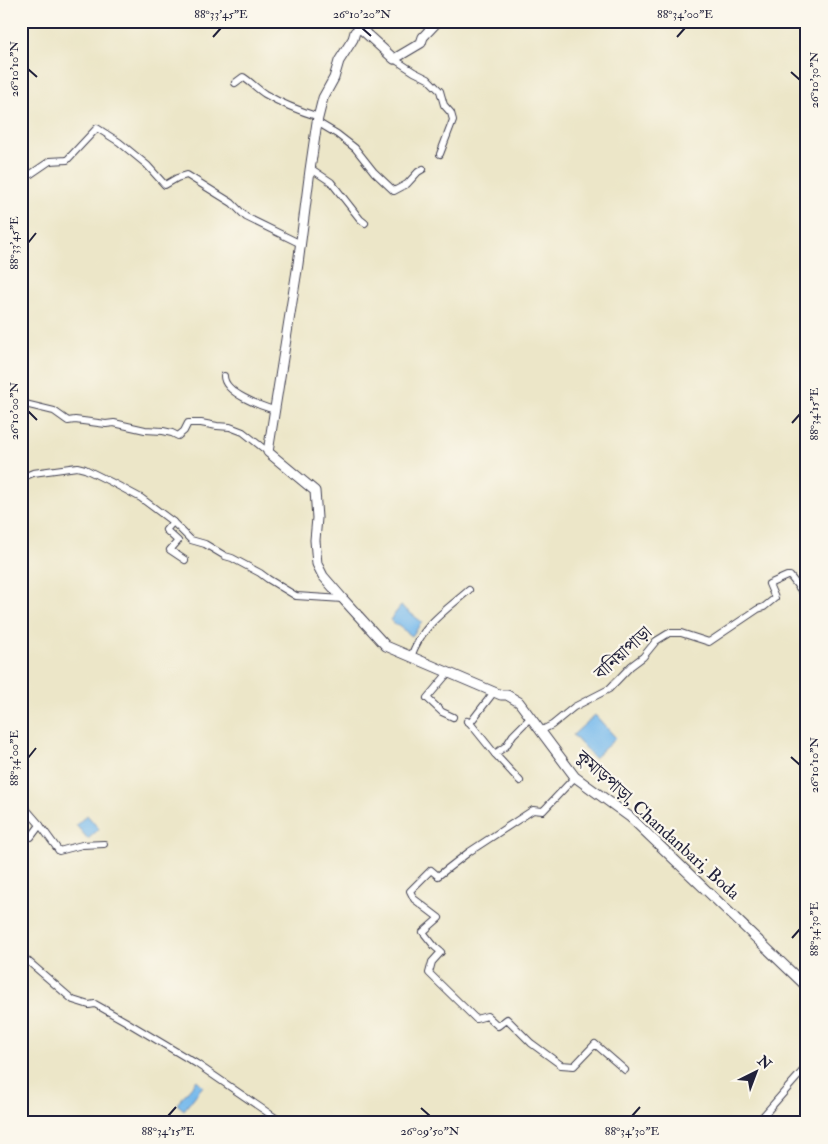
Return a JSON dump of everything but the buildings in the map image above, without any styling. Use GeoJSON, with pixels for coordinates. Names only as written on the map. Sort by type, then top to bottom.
{"type":"FeatureCollection","features":[{"type":"Feature","properties":{"kind":"street"},"geometry":{"type":"LineString","coordinates":[[394,59],[421,43],[438,21]]}},
{"type":"Feature","properties":{"kind":"street"},"geometry":{"type":"LineString","coordinates":[[268,452],[318,120],[323,98],[334,78],[339,61],[360,28],[394,59],[414,72],[428,78],[440,91],[444,105],[453,120],[440,154]]}},
{"type":"Feature","properties":{"kind":"street"},"geometry":{"type":"LineString","coordinates":[[235,83],[243,77],[263,93],[318,120],[355,148],[374,172],[394,191],[407,184],[423,169]]}},
{"type":"Feature","properties":{"kind":"street"},"geometry":{"type":"LineString","coordinates":[[21,184],[28,176],[50,161],[67,160],[97,128],[119,142],[147,165],[166,185],[177,178],[187,175],[232,203],[246,217],[300,244]]}},
{"type":"Feature","properties":{"kind":"street"},"geometry":{"type":"LineString","coordinates":[[310,168],[331,182],[365,223]]}},
{"type":"Feature","properties":{"kind":"street"},"geometry":{"type":"LineString","coordinates":[[224,376],[224,381],[229,388],[261,406],[274,410]]}},
{"type":"Feature","properties":{"kind":"street"},"geometry":{"type":"LineString","coordinates":[[21,403],[54,411],[68,421],[75,420],[106,424],[114,422],[145,430],[172,433],[178,436],[188,424],[201,423],[230,427],[243,432],[268,452]]}},
{"type":"Feature","properties":{"kind":"street","name":"কুমাড়পাড়া, Chandanbari, Boda"},"geometry":{"type":"LineString","coordinates":[[268,452],[315,490],[317,564],[324,576],[343,599],[386,646],[501,695],[507,695],[519,702],[575,777],[630,817],[807,987]]}},
{"type":"Feature","properties":{"kind":"street"},"geometry":{"type":"LineString","coordinates":[[21,478],[33,473],[78,467],[85,469],[141,498],[173,522],[191,540],[205,544],[232,558],[296,596],[343,599]]}},
{"type":"Feature","properties":{"kind":"street"},"geometry":{"type":"LineString","coordinates":[[173,522],[166,530],[178,541],[170,550],[185,560]]}},
{"type":"Feature","properties":{"kind":"street","name":"বানিয়াপাড়া"},"geometry":{"type":"LineString","coordinates":[[540,731],[552,725],[574,707],[610,689],[631,666],[643,657],[656,641],[669,633],[681,632],[709,642],[775,598],[769,584],[787,576],[790,576],[807,598]]}},
{"type":"Feature","properties":{"kind":"street"},"geometry":{"type":"LineString","coordinates":[[411,657],[418,640],[431,623],[469,590]]}},
{"type":"Feature","properties":{"kind":"street"},"geometry":{"type":"LineString","coordinates":[[448,673],[427,698],[442,712],[453,717]]}},
{"type":"Feature","properties":{"kind":"street"},"geometry":{"type":"LineString","coordinates":[[494,692],[468,722],[520,781]]}},
{"type":"Feature","properties":{"kind":"street"},"geometry":{"type":"LineString","coordinates":[[495,754],[506,746],[513,735],[530,718]]}},
{"type":"Feature","properties":{"kind":"street"},"geometry":{"type":"LineString","coordinates":[[575,777],[543,811],[533,810],[469,852],[438,876],[430,870],[410,891],[414,899],[439,918],[423,932],[435,947],[442,952],[432,962],[429,973],[476,1019],[487,1016],[498,1026],[507,1019],[531,1043],[561,1065],[574,1066],[595,1044],[625,1070]]}},
{"type":"Feature","properties":{"kind":"street"},"geometry":{"type":"LineString","coordinates":[[21,803],[59,850],[82,845],[104,844]]}},
{"type":"Feature","properties":{"kind":"street"},"geometry":{"type":"LineString","coordinates":[[21,832],[27,837],[31,837],[40,825]]}},
{"type":"Feature","properties":{"kind":"street"},"geometry":{"type":"LineString","coordinates":[[21,955],[73,1000],[89,1005],[95,1004],[125,1020],[197,1064],[283,1123]]}},
{"type":"Feature","properties":{"kind":"street"},"geometry":{"type":"LineString","coordinates":[[757,1123],[807,1066]]}},
{"type":"Feature","properties":{"kind":"water"},"geometry":{"type":"Polygon","coordinates":[[[401,606],[422,622],[412,636],[390,620],[401,606]]]}},
{"type":"Feature","properties":{"kind":"water"},"geometry":{"type":"Polygon","coordinates":[[[595,715],[616,738],[594,758],[573,735],[595,715]]]}},
{"type":"Feature","properties":{"kind":"water"},"geometry":{"type":"Polygon","coordinates":[[[87,815],[99,829],[88,839],[76,825],[87,815]]]}},
{"type":"Feature","properties":{"kind":"water"},"geometry":{"type":"Polygon","coordinates":[[[197,1080],[203,1086],[184,1110],[177,1104],[197,1080]]]}}]}
